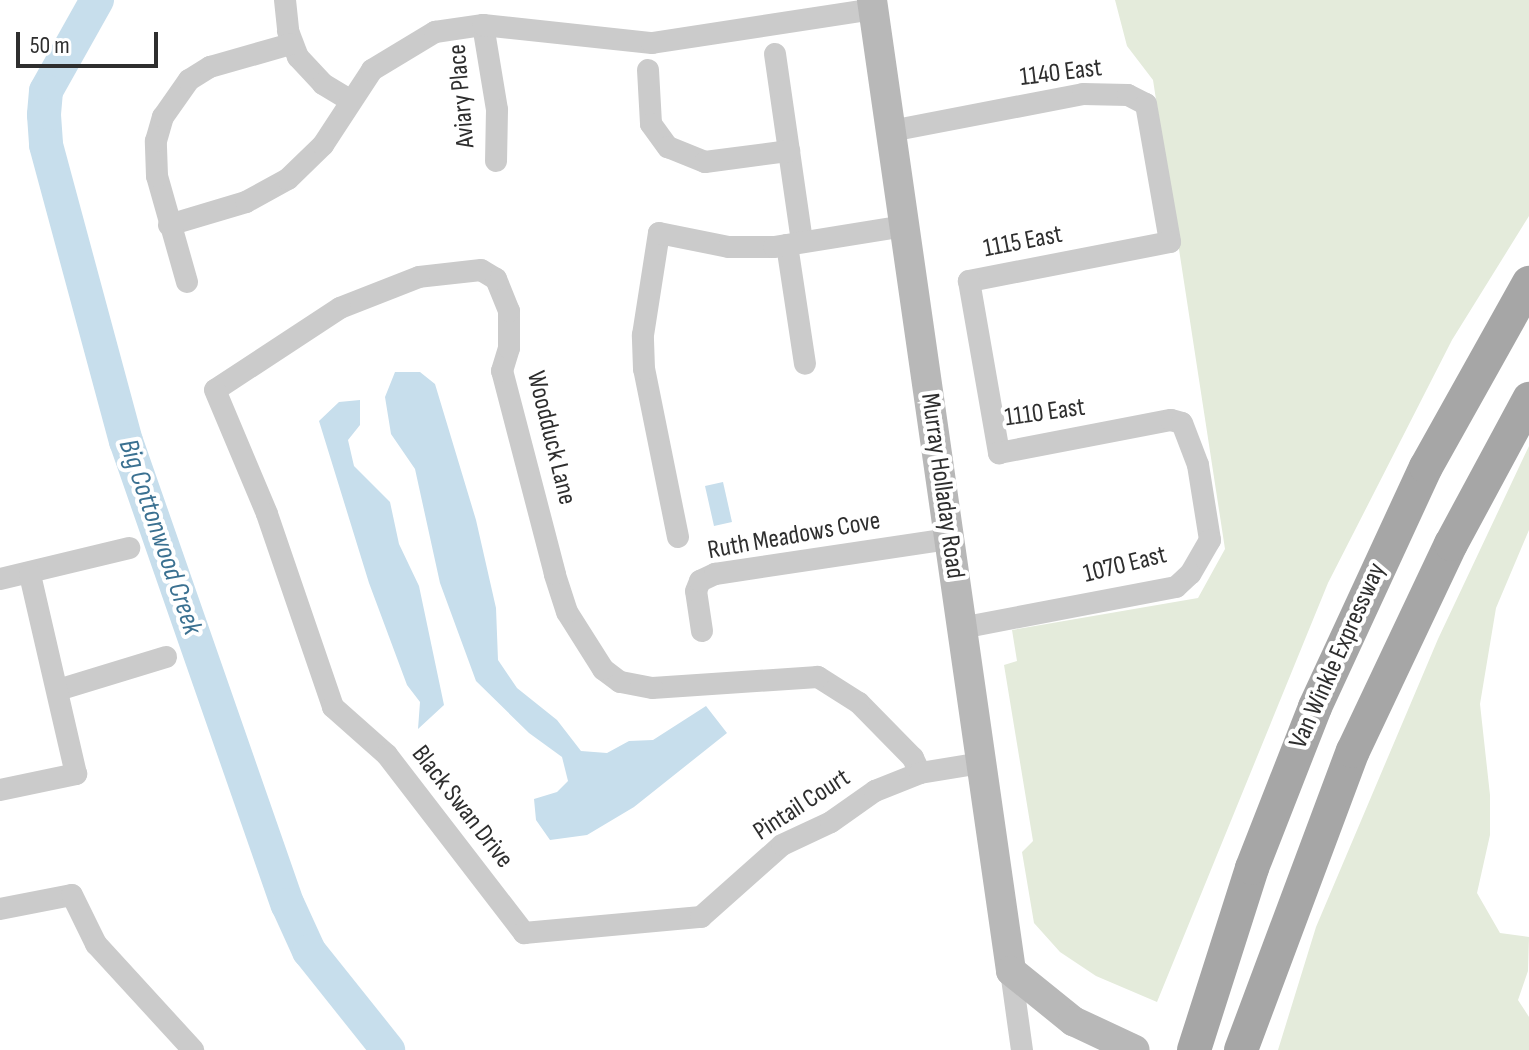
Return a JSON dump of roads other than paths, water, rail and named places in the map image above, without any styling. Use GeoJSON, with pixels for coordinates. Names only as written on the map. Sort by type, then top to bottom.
{"type":"FeatureCollection","features":[{"type":"Feature","properties":{"kind":"main road","name":"Murray Holladay Road"},"geometry":{"type":"LineString","coordinates":[[873,4],[1011,971]]}},
{"type":"Feature","properties":{"kind":"main road","name":"Van Winkle Expressway"},"geometry":{"type":"LineString","coordinates":[[1194,1050],[1252,868],[1315,707],[1426,467],[1529,283]]}},
{"type":"Feature","properties":{"kind":"main road","name":"Van Winkle Expressway"},"geometry":{"type":"LineString","coordinates":[[1241,1050],[1353,751],[1451,544],[1529,399]]}},
{"type":"Feature","properties":{"kind":"main road"},"geometry":{"type":"LineString","coordinates":[[1011,971],[1073,1021],[1135,1050]]}},
{"type":"Feature","properties":{"kind":"street"},"geometry":{"type":"LineString","coordinates":[[285,0],[291,44],[309,73],[350,100]]}},
{"type":"Feature","properties":{"kind":"street"},"geometry":{"type":"LineString","coordinates":[[169,225],[246,202],[288,179],[323,145],[350,100],[387,57],[416,40],[457,27],[483,25],[652,43],[873,4]]}},
{"type":"Feature","properties":{"kind":"street","name":"Aviary Place"},"geometry":{"type":"LineString","coordinates":[[483,25],[497,110],[496,161]]}},
{"type":"Feature","properties":{"kind":"street"},"geometry":{"type":"LineString","coordinates":[[187,282],[169,225],[155,158],[163,117],[174,97],[210,67],[291,44]]}},
{"type":"Feature","properties":{"kind":"street"},"geometry":{"type":"LineString","coordinates":[[775,54],[789,151],[805,364]]}},
{"type":"Feature","properties":{"kind":"street"},"geometry":{"type":"LineString","coordinates":[[648,70],[651,124],[668,147],[705,162],[789,151]]}},
{"type":"Feature","properties":{"kind":"street","name":"1140 East"},"geometry":{"type":"LineString","coordinates":[[891,131],[1083,94],[1128,95],[1146,104],[1170,242]]}},
{"type":"Feature","properties":{"kind":"street"},"geometry":{"type":"LineString","coordinates":[[678,537],[644,369],[643,335],[659,233],[729,247],[794,244],[905,226]]}},
{"type":"Feature","properties":{"kind":"street","name":"1115 East"},"geometry":{"type":"LineString","coordinates":[[982,364],[969,281],[1170,242]]}},
{"type":"Feature","properties":{"kind":"street","name":"Woodduck Lane"},"geometry":{"type":"LineString","coordinates":[[348,721],[333,707],[267,514],[215,390],[340,308],[419,277],[481,270],[496,279],[509,311],[509,348],[502,371],[555,574],[567,612],[603,669],[620,682],[652,688],[818,677],[859,703],[913,758],[920,773]]}},
{"type":"Feature","properties":{"kind":"street","name":"1110 East"},"geometry":{"type":"LineString","coordinates":[[982,364],[999,453],[1148,424],[1182,423]]}},
{"type":"Feature","properties":{"kind":"street","name":"1070 East"},"geometry":{"type":"LineString","coordinates":[[962,628],[1176,587],[1190,574],[1210,540],[1198,465],[1182,423]]}},
{"type":"Feature","properties":{"kind":"street","name":"Ruth Meadows Cove"},"geometry":{"type":"LineString","coordinates":[[702,631],[696,591],[700,581],[715,574],[949,539]]}},
{"type":"Feature","properties":{"kind":"street"},"geometry":{"type":"LineString","coordinates":[[0,579],[129,548]]}},
{"type":"Feature","properties":{"kind":"street"},"geometry":{"type":"LineString","coordinates":[[0,790],[76,774],[30,574]]}},
{"type":"Feature","properties":{"kind":"street"},"geometry":{"type":"LineString","coordinates":[[58,690],[166,657]]}},
{"type":"Feature","properties":{"kind":"street","name":"Black Swan Drive"},"geometry":{"type":"LineString","coordinates":[[348,721],[387,755],[524,933]]}},
{"type":"Feature","properties":{"kind":"street","name":"Pintail Court"},"geometry":{"type":"LineString","coordinates":[[524,933],[701,917],[782,845],[831,822],[875,791],[920,773],[981,763]]}},
{"type":"Feature","properties":{"kind":"street"},"geometry":{"type":"LineString","coordinates":[[0,909],[72,895],[96,944],[193,1050]]}},
{"type":"Feature","properties":{"kind":"street","name":"Murray Holladay Road"},"geometry":{"type":"LineString","coordinates":[[1011,971],[1022,1050]]}},
{"type":"Feature","properties":{"kind":"water"},"geometry":{"type":"Polygon","coordinates":[[[395,372],[420,372],[435,384],[476,520],[496,608],[498,660],[517,688],[557,720],[581,751],[607,753],[629,741],[653,740],[706,706],[727,733],[634,807],[587,835],[550,840],[536,820],[534,799],[557,792],[568,781],[562,757],[529,733],[476,681],[440,583],[415,469],[391,434],[385,397],[395,372]]]}},
{"type":"Feature","properties":{"kind":"water"},"geometry":{"type":"Polygon","coordinates":[[[360,400],[360,425],[348,440],[354,466],[390,502],[399,544],[419,586],[444,705],[418,729],[420,702],[407,685],[369,583],[319,421],[339,402],[360,400]]]}},
{"type":"Feature","properties":{"kind":"water"},"geometry":{"type":"Polygon","coordinates":[[[723,482],[732,522],[714,526],[705,486],[723,482]]]}},
{"type":"Feature","properties":{"kind":"waterway","name":"Big Cottonwood Creek"},"geometry":{"type":"LineString","coordinates":[[97,0],[46,91],[44,115],[46,145],[126,441],[288,905],[309,951],[388,1050]]}}]}
